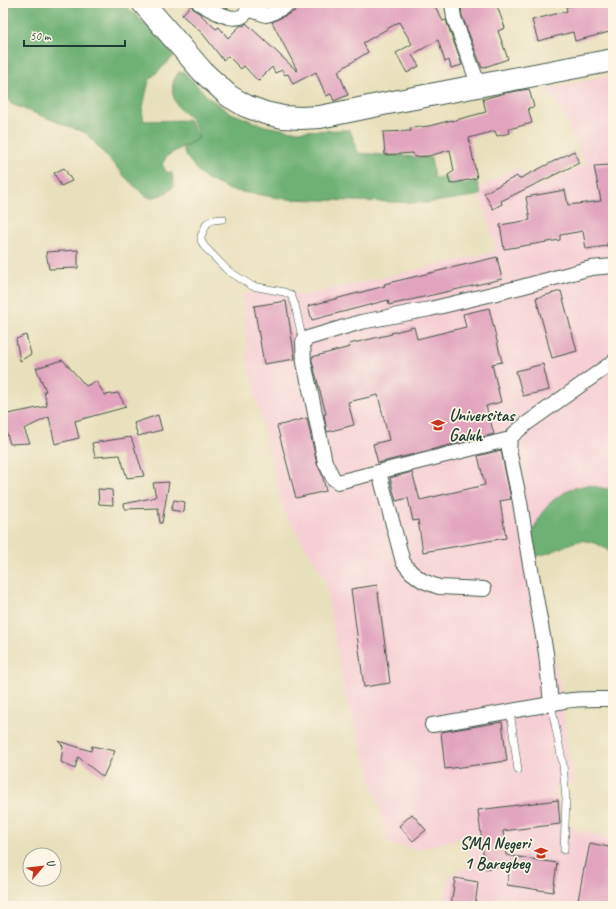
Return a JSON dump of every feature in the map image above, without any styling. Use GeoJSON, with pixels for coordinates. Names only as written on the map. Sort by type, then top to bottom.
{"type":"FeatureCollection","features":[{"type":"Feature","properties":{"kind":"highway"},"geometry":{"type":"LineString","coordinates":[[142,3],[203,72],[229,96],[246,106],[283,117],[320,117],[613,60]]}},
{"type":"Feature","properties":{"kind":"street"},"geometry":{"type":"LineString","coordinates":[[199,3],[214,12],[233,18],[245,14],[249,6],[266,15],[291,3]]}},
{"type":"Feature","properties":{"kind":"street"},"geometry":{"type":"LineString","coordinates":[[452,3],[454,18],[479,86]]}},
{"type":"Feature","properties":{"kind":"street"},"geometry":{"type":"LineString","coordinates":[[510,439],[338,482],[333,478],[325,462],[304,363],[303,342],[308,338],[361,322],[521,288],[591,268],[613,266]]}},
{"type":"Feature","properties":{"kind":"street"},"geometry":{"type":"LineString","coordinates":[[551,704],[546,653],[520,502],[508,450],[510,439],[515,433],[613,362]]}},
{"type":"Feature","properties":{"kind":"street"},"geometry":{"type":"LineString","coordinates":[[379,472],[403,562],[411,572],[423,581],[439,587],[484,588]]}},
{"type":"Feature","properties":{"kind":"street"},"geometry":{"type":"LineString","coordinates":[[432,725],[551,704],[560,701],[613,699]]}},
{"type":"Feature","properties":{"kind":"lane"},"geometry":{"type":"LineString","coordinates":[[223,219],[213,220],[207,223],[201,236],[202,243],[223,266],[252,286],[284,292],[291,295],[295,305],[303,342]]}},
{"type":"Feature","properties":{"kind":"lane"},"geometry":{"type":"LineString","coordinates":[[551,704],[563,765],[566,799],[564,850]]}},
{"type":"Feature","properties":{"kind":"lane"},"geometry":{"type":"LineString","coordinates":[[510,711],[518,770]]}},
{"type":"Feature","properties":{"kind":"shaded area","name":"Universitas Galuh"},"geometry":{"type":"Polygon","coordinates":[[[613,75],[613,485],[607,489],[588,485],[531,545],[536,556],[560,688],[573,783],[555,788],[561,823],[570,823],[574,829],[613,840],[613,906],[443,906],[449,875],[471,866],[467,836],[417,850],[388,843],[380,808],[345,695],[325,579],[283,510],[248,365],[242,294],[285,291],[303,296],[497,251],[478,188],[518,167],[532,189],[586,164],[556,101],[547,89],[613,75]]]}},
{"type":"Feature","properties":{"kind":"green space"},"geometry":{"type":"Polygon","coordinates":[[[3,3],[122,3],[161,38],[174,56],[149,80],[142,111],[144,121],[189,120],[198,138],[167,156],[162,164],[166,172],[172,173],[174,183],[168,192],[150,198],[142,193],[126,178],[86,133],[11,104],[3,86],[3,3]]]}},
{"type":"Feature","properties":{"kind":"green space"},"geometry":{"type":"Polygon","coordinates":[[[179,72],[184,72],[209,98],[231,113],[265,126],[293,131],[350,130],[358,153],[431,158],[434,178],[460,175],[462,184],[477,182],[481,195],[427,203],[286,199],[230,190],[202,176],[185,155],[183,148],[199,138],[191,120],[179,108],[174,98],[173,82],[179,72]]]}},
{"type":"Feature","properties":{"kind":"green space"},"geometry":{"type":"Polygon","coordinates":[[[588,485],[607,489],[613,485],[613,557],[609,551],[603,547],[592,542],[585,541],[574,542],[549,553],[536,556],[531,545],[532,534],[541,514],[552,501],[570,489],[588,485]]]}},
{"type":"Feature","properties":{"kind":"green space"},"geometry":{"type":"Polygon","coordinates":[[[504,901],[542,906],[503,906],[504,901]]]}},
{"type":"Feature","properties":{"kind":"building"},"geometry":{"type":"Polygon","coordinates":[[[299,3],[433,3],[443,21],[446,20],[462,65],[451,68],[449,60],[445,62],[438,40],[412,55],[419,66],[407,73],[396,53],[412,44],[399,22],[363,43],[368,52],[338,71],[348,95],[334,101],[331,94],[326,96],[316,72],[293,84],[288,74],[285,75],[282,70],[275,73],[272,67],[258,81],[244,66],[241,69],[228,56],[223,60],[203,34],[182,15],[191,5],[194,10],[216,29],[219,27],[228,38],[240,26],[244,26],[246,23],[298,72],[272,22],[295,11],[299,3]]]}},
{"type":"Feature","properties":{"kind":"building"},"geometry":{"type":"Polygon","coordinates":[[[461,3],[496,3],[505,28],[498,31],[508,59],[482,68],[462,16],[461,3]]]}},
{"type":"Feature","properties":{"kind":"building"},"geometry":{"type":"Polygon","coordinates":[[[583,3],[609,3],[613,21],[613,31],[575,41],[573,32],[538,41],[532,20],[567,11],[566,7],[583,3]]]}},
{"type":"Feature","properties":{"kind":"building"},"geometry":{"type":"Polygon","coordinates":[[[529,89],[534,107],[528,108],[532,123],[509,129],[510,133],[497,136],[495,131],[469,138],[477,178],[450,184],[448,175],[454,171],[450,150],[429,156],[414,157],[413,153],[385,155],[383,132],[411,131],[410,128],[429,126],[486,112],[483,99],[529,89]]]}},
{"type":"Feature","properties":{"kind":"building"},"geometry":{"type":"Polygon","coordinates":[[[574,151],[579,163],[501,201],[502,204],[493,209],[484,193],[517,176],[519,179],[574,151]]]}},
{"type":"Feature","properties":{"kind":"building"},"geometry":{"type":"Polygon","coordinates":[[[613,165],[613,242],[607,243],[607,246],[586,249],[583,231],[560,235],[560,240],[504,249],[500,225],[530,220],[526,197],[565,190],[568,205],[601,201],[594,166],[613,165]]]}},
{"type":"Feature","properties":{"kind":"building"},"geometry":{"type":"Polygon","coordinates":[[[64,168],[72,181],[61,186],[54,173],[64,168]]]}},
{"type":"Feature","properties":{"kind":"building"},"geometry":{"type":"Polygon","coordinates":[[[78,250],[78,268],[49,269],[46,252],[78,250]]]}},
{"type":"Feature","properties":{"kind":"building"},"geometry":{"type":"Polygon","coordinates":[[[497,257],[502,279],[389,305],[388,300],[312,320],[308,306],[385,286],[384,284],[497,257]]]}},
{"type":"Feature","properties":{"kind":"building"},"geometry":{"type":"Polygon","coordinates":[[[561,291],[577,351],[552,358],[536,298],[561,291]]]}},
{"type":"Feature","properties":{"kind":"building"},"geometry":{"type":"Polygon","coordinates":[[[286,301],[295,359],[264,364],[254,306],[286,301]]]}},
{"type":"Feature","properties":{"kind":"building"},"geometry":{"type":"Polygon","coordinates":[[[489,308],[502,362],[492,364],[501,402],[486,406],[494,434],[378,463],[373,444],[389,440],[378,395],[348,402],[354,425],[327,432],[324,414],[326,414],[312,357],[350,347],[349,344],[392,334],[391,333],[414,327],[417,339],[466,327],[463,314],[489,308]]]}},
{"type":"Feature","properties":{"kind":"building"},"geometry":{"type":"Polygon","coordinates":[[[26,335],[31,354],[20,361],[16,339],[26,335]]]}},
{"type":"Feature","properties":{"kind":"building"},"geometry":{"type":"Polygon","coordinates":[[[63,360],[86,386],[96,381],[105,395],[118,393],[126,407],[75,421],[79,438],[55,444],[49,417],[24,429],[30,443],[10,444],[3,421],[3,415],[47,406],[44,391],[46,391],[36,368],[63,360]]]}},
{"type":"Feature","properties":{"kind":"building"},"geometry":{"type":"Polygon","coordinates":[[[543,364],[549,390],[523,396],[516,371],[543,364]]]}},
{"type":"Feature","properties":{"kind":"building"},"geometry":{"type":"Polygon","coordinates":[[[158,415],[162,430],[138,436],[134,423],[158,415]]]}},
{"type":"Feature","properties":{"kind":"building"},"geometry":{"type":"Polygon","coordinates":[[[307,418],[317,464],[322,474],[326,491],[296,498],[277,426],[307,418]]]}},
{"type":"Feature","properties":{"kind":"building"},"geometry":{"type":"Polygon","coordinates":[[[131,437],[144,476],[127,478],[120,455],[95,457],[92,443],[131,437]]]}},
{"type":"Feature","properties":{"kind":"building"},"geometry":{"type":"Polygon","coordinates":[[[501,450],[511,499],[500,501],[506,538],[423,552],[418,520],[413,521],[408,498],[396,501],[390,478],[412,472],[420,500],[485,485],[478,456],[501,450]]]}},
{"type":"Feature","properties":{"kind":"building"},"geometry":{"type":"Polygon","coordinates":[[[169,482],[162,523],[160,523],[158,508],[125,509],[124,504],[156,497],[153,483],[169,482]]]}},
{"type":"Feature","properties":{"kind":"building"},"geometry":{"type":"Polygon","coordinates":[[[98,489],[112,490],[113,505],[99,504],[98,489]]]}},
{"type":"Feature","properties":{"kind":"building"},"geometry":{"type":"Polygon","coordinates":[[[174,500],[185,502],[184,512],[171,510],[174,500]]]}},
{"type":"Feature","properties":{"kind":"building"},"geometry":{"type":"Polygon","coordinates":[[[377,585],[390,683],[364,687],[351,589],[377,585]]]}},
{"type":"Feature","properties":{"kind":"building"},"geometry":{"type":"Polygon","coordinates":[[[502,722],[507,761],[445,769],[441,732],[502,722]]]}},
{"type":"Feature","properties":{"kind":"building"},"geometry":{"type":"Polygon","coordinates":[[[58,741],[91,751],[92,746],[115,751],[103,777],[78,757],[75,769],[61,762],[63,746],[58,741]]]}},
{"type":"Feature","properties":{"kind":"building"},"geometry":{"type":"Polygon","coordinates":[[[558,800],[560,824],[503,831],[506,855],[557,863],[553,892],[507,885],[510,865],[486,869],[481,842],[478,810],[558,800]]]}},
{"type":"Feature","properties":{"kind":"building"},"geometry":{"type":"Polygon","coordinates":[[[412,814],[426,830],[413,841],[399,826],[412,814]]]}},
{"type":"Feature","properties":{"kind":"building"},"geometry":{"type":"Polygon","coordinates":[[[590,843],[613,848],[613,906],[577,906],[590,843]]]}},
{"type":"Feature","properties":{"kind":"building"},"geometry":{"type":"Polygon","coordinates":[[[455,878],[478,882],[475,906],[451,906],[455,878]]]}},
{"type":"Feature","properties":{"kind":"place","name":"Universitas Galuh"},"geometry":{"type":"Point","coordinates":[438,425]}},
{"type":"Feature","properties":{"kind":"place","name":"SMA Negeri 1 Baregbeg"},"geometry":{"type":"Point","coordinates":[541,853]}}]}
